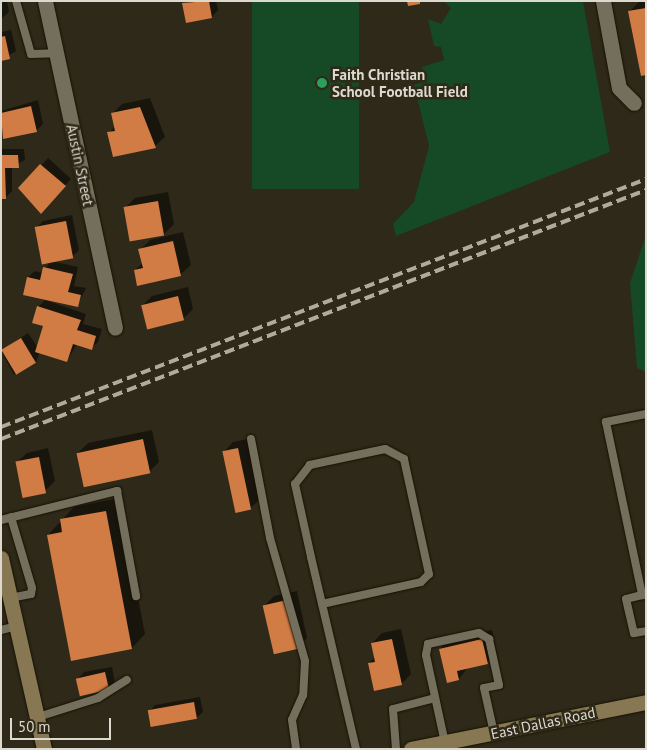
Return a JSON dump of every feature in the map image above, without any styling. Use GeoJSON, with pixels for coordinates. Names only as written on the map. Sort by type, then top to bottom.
{"type":"FeatureCollection","features":[{"type":"Feature","properties":{"kind":"main road"},"geometry":{"type":"LineString","coordinates":[[1,558],[3,578],[17,626],[44,749]]}},
{"type":"Feature","properties":{"kind":"main road","name":"East Dallas Road"},"geometry":{"type":"LineString","coordinates":[[411,749],[646,702]]}},
{"type":"Feature","properties":{"kind":"street","name":"Austin Street"},"geometry":{"type":"LineString","coordinates":[[45,1],[115,328]]}},
{"type":"Feature","properties":{"kind":"street"},"geometry":{"type":"LineString","coordinates":[[603,1],[619,88],[640,101]]}},
{"type":"Feature","properties":{"kind":"lane"},"geometry":{"type":"LineString","coordinates":[[16,1],[31,54],[56,53]]}},
{"type":"Feature","properties":{"kind":"lane"},"geometry":{"type":"LineString","coordinates":[[646,414],[606,422],[644,595],[626,599],[634,633],[646,631]]}},
{"type":"Feature","properties":{"kind":"lane"},"geometry":{"type":"LineString","coordinates":[[251,439],[270,538],[305,661],[303,695],[292,720],[296,749]]}},
{"type":"Feature","properties":{"kind":"lane"},"geometry":{"type":"LineString","coordinates":[[322,604],[421,582],[428,574],[404,459],[385,449],[310,464],[295,484],[322,604],[356,749]]}},
{"type":"Feature","properties":{"kind":"lane"},"geometry":{"type":"LineString","coordinates":[[1,520],[116,491],[136,596]]}},
{"type":"Feature","properties":{"kind":"lane"},"geometry":{"type":"LineString","coordinates":[[10,598],[31,594],[32,588],[11,517]]}},
{"type":"Feature","properties":{"kind":"lane"},"geometry":{"type":"LineString","coordinates":[[1,630],[17,626]]}},
{"type":"Feature","properties":{"kind":"lane"},"geometry":{"type":"LineString","coordinates":[[445,743],[426,655],[428,644],[479,633],[488,639],[499,685],[484,688],[494,733]]}},
{"type":"Feature","properties":{"kind":"lane"},"geometry":{"type":"LineString","coordinates":[[38,717],[98,698],[127,680]]}},
{"type":"Feature","properties":{"kind":"lane"},"geometry":{"type":"LineString","coordinates":[[396,749],[393,709],[435,698]]}},
{"type":"Feature","properties":{"kind":"green space","name":"Faith Christian School Football Field"},"geometry":{"type":"Polygon","coordinates":[[[252,1],[359,1],[359,189],[252,189],[252,1]]]}},
{"type":"Feature","properties":{"kind":"green space"},"geometry":{"type":"Polygon","coordinates":[[[444,1],[583,1],[610,152],[396,236],[393,224],[414,202],[429,146],[414,85],[425,81],[422,67],[444,60],[441,47],[434,46],[428,19],[441,24],[451,8],[444,1]]]}},
{"type":"Feature","properties":{"kind":"green space"},"geometry":{"type":"Polygon","coordinates":[[[646,235],[646,372],[637,368],[630,283],[646,235]]]}},
{"type":"Feature","properties":{"kind":"building"},"geometry":{"type":"Polygon","coordinates":[[[209,1],[212,18],[186,23],[182,3],[209,1]]]}},
{"type":"Feature","properties":{"kind":"building"},"geometry":{"type":"Polygon","coordinates":[[[407,1],[420,1],[420,4],[408,6],[407,1]]]}},
{"type":"Feature","properties":{"kind":"building"},"geometry":{"type":"Polygon","coordinates":[[[646,8],[646,75],[641,76],[628,11],[646,8]]]}},
{"type":"Feature","properties":{"kind":"building"},"geometry":{"type":"Polygon","coordinates":[[[5,36],[10,59],[1,61],[1,37],[5,36]]]}},
{"type":"Feature","properties":{"kind":"building"},"geometry":{"type":"Polygon","coordinates":[[[31,106],[37,132],[3,139],[1,113],[31,106]]]}},
{"type":"Feature","properties":{"kind":"building"},"geometry":{"type":"Polygon","coordinates":[[[140,107],[156,148],[113,157],[107,132],[115,131],[111,113],[140,107]]]}},
{"type":"Feature","properties":{"kind":"building"},"geometry":{"type":"Polygon","coordinates":[[[1,155],[18,155],[19,168],[5,168],[6,199],[1,199],[1,155]]]}},
{"type":"Feature","properties":{"kind":"building"},"geometry":{"type":"Polygon","coordinates":[[[40,164],[66,186],[41,214],[18,188],[40,164]]]}},
{"type":"Feature","properties":{"kind":"building"},"geometry":{"type":"Polygon","coordinates":[[[158,201],[164,235],[130,242],[124,207],[158,201]]]}},
{"type":"Feature","properties":{"kind":"building"},"geometry":{"type":"Polygon","coordinates":[[[66,221],[73,258],[42,264],[35,227],[66,221]]]}},
{"type":"Feature","properties":{"kind":"building"},"geometry":{"type":"Polygon","coordinates":[[[173,241],[181,276],[137,286],[134,270],[143,268],[138,249],[173,241]]]}},
{"type":"Feature","properties":{"kind":"building"},"geometry":{"type":"Polygon","coordinates":[[[43,267],[73,274],[68,292],[81,295],[78,307],[23,295],[27,277],[40,280],[43,267]]]}},
{"type":"Feature","properties":{"kind":"building"},"geometry":{"type":"Polygon","coordinates":[[[178,296],[184,320],[147,329],[141,305],[178,296]]]}},
{"type":"Feature","properties":{"kind":"building"},"geometry":{"type":"Polygon","coordinates":[[[37,306],[81,320],[77,330],[96,336],[92,350],[73,344],[67,362],[35,352],[43,326],[32,323],[37,306]]]}},
{"type":"Feature","properties":{"kind":"building"},"geometry":{"type":"Polygon","coordinates":[[[21,338],[36,363],[16,375],[1,350],[21,338]]]}},
{"type":"Feature","properties":{"kind":"building"},"geometry":{"type":"Polygon","coordinates":[[[143,439],[150,473],[84,487],[76,453],[143,439]]]}},
{"type":"Feature","properties":{"kind":"building"},"geometry":{"type":"Polygon","coordinates":[[[238,448],[251,510],[235,513],[222,451],[238,448]]]}},
{"type":"Feature","properties":{"kind":"building"},"geometry":{"type":"Polygon","coordinates":[[[39,457],[46,493],[23,498],[15,462],[39,457]]]}},
{"type":"Feature","properties":{"kind":"building"},"geometry":{"type":"Polygon","coordinates":[[[106,511],[132,649],[71,661],[47,535],[62,532],[60,519],[106,511]]]}},
{"type":"Feature","properties":{"kind":"building"},"geometry":{"type":"Polygon","coordinates":[[[287,600],[298,649],[274,654],[263,606],[287,600]]]}},
{"type":"Feature","properties":{"kind":"building"},"geometry":{"type":"Polygon","coordinates":[[[392,639],[402,685],[374,691],[368,663],[375,662],[371,643],[392,639]]]}},
{"type":"Feature","properties":{"kind":"building"},"geometry":{"type":"Polygon","coordinates":[[[482,639],[488,664],[457,671],[459,680],[447,683],[439,649],[482,639]]]}},
{"type":"Feature","properties":{"kind":"building"},"geometry":{"type":"Polygon","coordinates":[[[105,672],[109,690],[80,696],[76,679],[105,672]]]}},
{"type":"Feature","properties":{"kind":"building"},"geometry":{"type":"Polygon","coordinates":[[[194,702],[197,719],[151,727],[148,710],[194,702]]]}},
{"type":"Feature","properties":{"kind":"railway"},"geometry":{"type":"LineString","coordinates":[[1,427],[646,179]]}},
{"type":"Feature","properties":{"kind":"railway"},"geometry":{"type":"LineString","coordinates":[[1,439],[646,190]]}},
{"type":"Feature","properties":{"kind":"place","name":"Faith Christian School Football Field"},"geometry":{"type":"Point","coordinates":[322,83]}}]}
